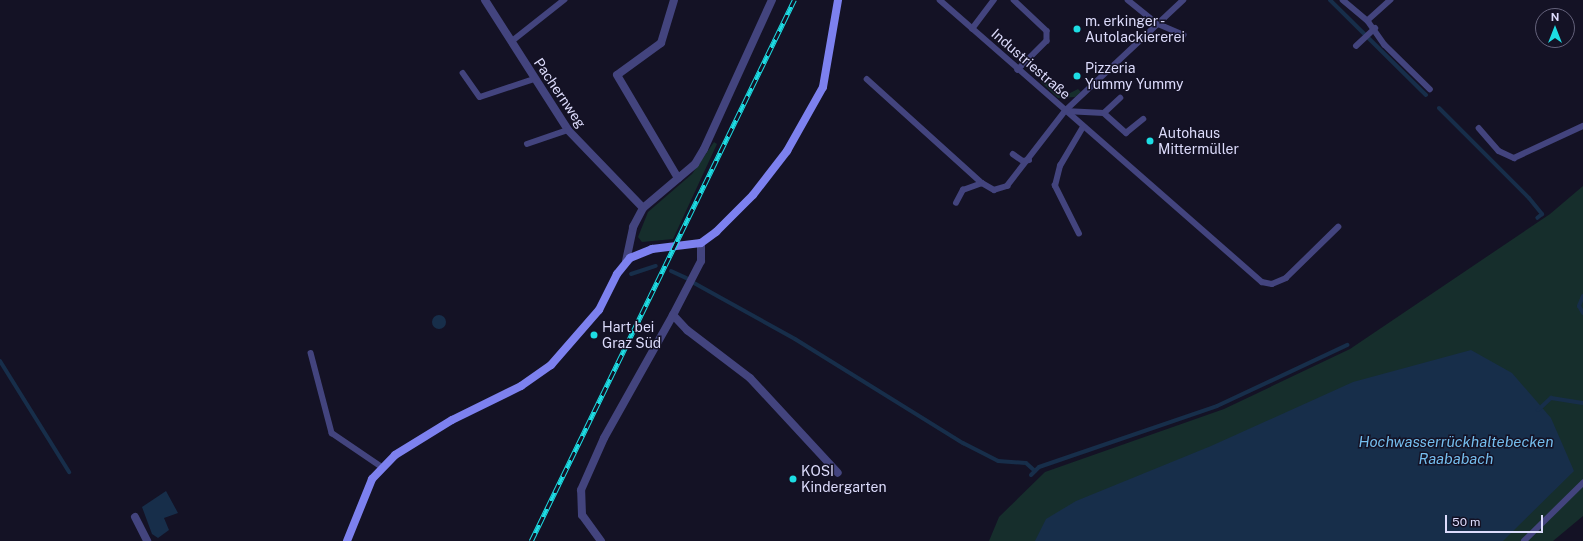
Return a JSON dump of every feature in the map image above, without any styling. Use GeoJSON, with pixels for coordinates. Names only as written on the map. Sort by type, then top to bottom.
{"type":"FeatureCollection","features":[{"type":"Feature","properties":{"kind":"main road"},"geometry":{"type":"LineString","coordinates":[[347,541],[363,496],[382,467],[452,420],[521,386],[561,356],[599,310],[626,261],[652,250],[700,242],[716,232],[753,194],[813,110],[830,65],[838,0]]}},
{"type":"Feature","properties":{"kind":"street","name":"Pachernweg"},"geometry":{"type":"LineString","coordinates":[[485,0],[534,79],[568,130],[643,208]]}},
{"type":"Feature","properties":{"kind":"street"},"geometry":{"type":"LineString","coordinates":[[674,0],[661,43],[617,75],[678,178]]}},
{"type":"Feature","properties":{"kind":"street"},"geometry":{"type":"LineString","coordinates":[[626,261],[633,227],[643,208],[695,164],[713,132],[772,0]]}},
{"type":"Feature","properties":{"kind":"street"},"geometry":{"type":"LineString","coordinates":[[601,541],[582,515],[581,490],[604,438],[673,315],[701,261],[700,242]]}},
{"type":"Feature","properties":{"kind":"street"},"geometry":{"type":"LineString","coordinates":[[673,315],[686,330],[750,378],[838,473]]}},
{"type":"Feature","properties":{"kind":"street"},"geometry":{"type":"LineString","coordinates":[[135,517],[147,541]]}},
{"type":"Feature","properties":{"kind":"lane"},"geometry":{"type":"LineString","coordinates":[[511,42],[564,0]]}},
{"type":"Feature","properties":{"kind":"lane","name":"Industriestraße"},"geometry":{"type":"LineString","coordinates":[[940,0],[1064,111],[1156,23],[1183,0]]}},
{"type":"Feature","properties":{"kind":"lane"},"geometry":{"type":"LineString","coordinates":[[972,29],[994,0]]}},
{"type":"Feature","properties":{"kind":"lane"},"geometry":{"type":"LineString","coordinates":[[1014,0],[1047,31],[1047,41],[1018,70]]}},
{"type":"Feature","properties":{"kind":"lane"},"geometry":{"type":"LineString","coordinates":[[1128,0],[1156,23],[1184,35]]}},
{"type":"Feature","properties":{"kind":"lane"},"geometry":{"type":"LineString","coordinates":[[1343,0],[1375,28],[1385,45],[1430,89]]}},
{"type":"Feature","properties":{"kind":"lane"},"geometry":{"type":"LineString","coordinates":[[1368,21],[1391,0]]}},
{"type":"Feature","properties":{"kind":"lane"},"geometry":{"type":"LineString","coordinates":[[1356,46],[1375,28]]}},
{"type":"Feature","properties":{"kind":"lane"},"geometry":{"type":"LineString","coordinates":[[463,73],[480,97],[534,79]]}},
{"type":"Feature","properties":{"kind":"lane"},"geometry":{"type":"LineString","coordinates":[[867,79],[982,183],[999,191],[1030,160],[1064,111]]}},
{"type":"Feature","properties":{"kind":"lane"},"geometry":{"type":"LineString","coordinates":[[1104,113],[1120,98]]}},
{"type":"Feature","properties":{"kind":"lane"},"geometry":{"type":"LineString","coordinates":[[1064,111],[1104,113],[1126,133],[1143,119]]}},
{"type":"Feature","properties":{"kind":"lane"},"geometry":{"type":"LineString","coordinates":[[1064,111],[1262,282],[1272,284],[1286,278],[1338,227]]}},
{"type":"Feature","properties":{"kind":"lane"},"geometry":{"type":"LineString","coordinates":[[1479,128],[1499,151],[1514,158],[1583,126]]}},
{"type":"Feature","properties":{"kind":"lane"},"geometry":{"type":"LineString","coordinates":[[1079,234],[1055,186],[1060,166],[1084,127]]}},
{"type":"Feature","properties":{"kind":"lane"},"geometry":{"type":"LineString","coordinates":[[527,144],[568,130]]}},
{"type":"Feature","properties":{"kind":"lane"},"geometry":{"type":"LineString","coordinates":[[1013,154],[1023,161],[1030,160]]}},
{"type":"Feature","properties":{"kind":"lane"},"geometry":{"type":"LineString","coordinates":[[956,203],[963,190],[982,183]]}},
{"type":"Feature","properties":{"kind":"lane"},"geometry":{"type":"LineString","coordinates":[[311,353],[332,433],[382,467]]}},
{"type":"Feature","properties":{"kind":"lane"},"geometry":{"type":"LineString","coordinates":[[1524,541],[1583,483]]}},
{"type":"Feature","properties":{"kind":"green space"},"geometry":{"type":"Polygon","coordinates":[[[1045,78],[1064,96],[1078,89],[1081,92],[1075,97],[1058,98],[1041,82],[1045,78]]]}},
{"type":"Feature","properties":{"kind":"green space"},"geometry":{"type":"Polygon","coordinates":[[[714,142],[717,144],[673,239],[642,242],[638,237],[648,212],[692,174],[714,142]]]}},
{"type":"Feature","properties":{"kind":"green space"},"geometry":{"type":"Polygon","coordinates":[[[1583,186],[1583,516],[1553,541],[989,541],[999,517],[1045,472],[1224,409],[1350,349],[1550,214],[1583,186]]]}},
{"type":"Feature","properties":{"kind":"water"},"geometry":{"type":"Polygon","coordinates":[[[439,315],[444,317],[446,322],[444,327],[439,329],[434,327],[432,322],[434,317],[439,315]]]}},
{"type":"Feature","properties":{"kind":"water","name":"Hochwasserrückhaltebecken Raababach"},"geometry":{"type":"Polygon","coordinates":[[[1471,350],[1512,373],[1551,418],[1574,471],[1503,541],[1035,541],[1046,519],[1076,501],[1211,446],[1353,382],[1471,350]]]}},
{"type":"Feature","properties":{"kind":"water"},"geometry":{"type":"Polygon","coordinates":[[[166,491],[178,513],[164,518],[169,530],[158,538],[152,534],[142,507],[166,491]]]}},
{"type":"Feature","properties":{"kind":"waterway"},"geometry":{"type":"LineString","coordinates":[[1330,0],[1426,95]]}},
{"type":"Feature","properties":{"kind":"waterway"},"geometry":{"type":"LineString","coordinates":[[1439,108],[1529,198],[1542,214],[1537,218]]}},
{"type":"Feature","properties":{"kind":"waterway"},"geometry":{"type":"LineString","coordinates":[[631,274],[656,266]]}},
{"type":"Feature","properties":{"kind":"waterway"},"geometry":{"type":"LineString","coordinates":[[671,271],[686,278]]}},
{"type":"Feature","properties":{"kind":"waterway"},"geometry":{"type":"LineString","coordinates":[[694,283],[795,339],[963,443],[998,461],[1026,463],[1035,471]]}},
{"type":"Feature","properties":{"kind":"waterway"},"geometry":{"type":"LineString","coordinates":[[1583,296],[1579,306],[1583,313]]}},
{"type":"Feature","properties":{"kind":"waterway"},"geometry":{"type":"LineString","coordinates":[[1031,475],[1039,467],[1217,406],[1347,345]]}},
{"type":"Feature","properties":{"kind":"waterway"},"geometry":{"type":"LineString","coordinates":[[0,361],[69,472]]}},
{"type":"Feature","properties":{"kind":"waterway"},"geometry":{"type":"LineString","coordinates":[[1538,410],[1551,398],[1583,403]]}},
{"type":"Feature","properties":{"kind":"railway"},"geometry":{"type":"LineString","coordinates":[[531,541],[794,0]]}},
{"type":"Feature","properties":{"kind":"place","name":"m. erkinger - Autolackiererei"},"geometry":{"type":"Point","coordinates":[1077,29]}},
{"type":"Feature","properties":{"kind":"place","name":"Pizzeria Yummy Yummy"},"geometry":{"type":"Point","coordinates":[1077,76]}},
{"type":"Feature","properties":{"kind":"place","name":"Autohaus Mittermüller"},"geometry":{"type":"Point","coordinates":[1150,141]}},
{"type":"Feature","properties":{"kind":"place","name":"Hart bei Graz Süd"},"geometry":{"type":"Point","coordinates":[594,335]}},
{"type":"Feature","properties":{"kind":"place","name":"KOSI Kindergarten"},"geometry":{"type":"Point","coordinates":[793,479]}}]}
